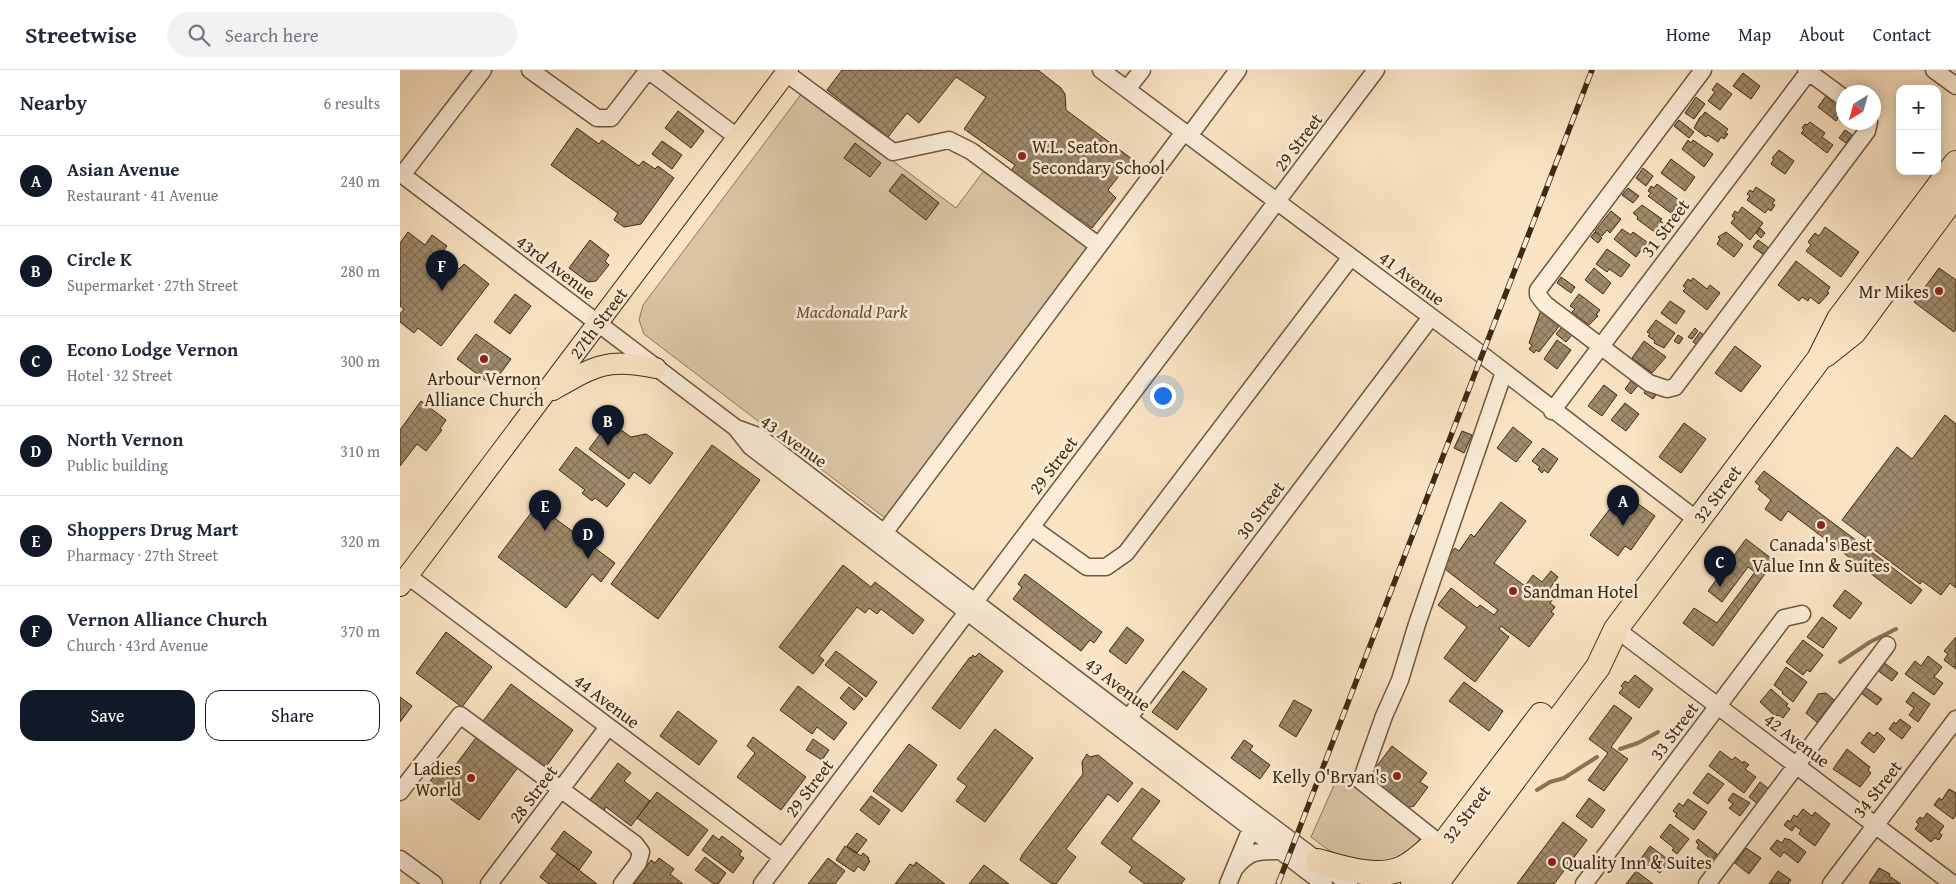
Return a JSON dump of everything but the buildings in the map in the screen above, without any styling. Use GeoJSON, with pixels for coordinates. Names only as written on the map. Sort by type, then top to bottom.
{"type":"FeatureCollection","features":[{"type":"Feature","properties":{"kind":"highway","name":"32 Street"},"geometry":{"type":"LineString","coordinates":[[1436,884],[1598,667],[1616,629],[1819,359],[1839,319],[1956,163]]}},
{"type":"Feature","properties":{"kind":"highway","name":"32 Street"},"geometry":{"type":"LineString","coordinates":[[1819,359],[1854,332],[1956,194]]}},
{"type":"Feature","properties":{"kind":"highway","name":"32 Street"},"geometry":{"type":"LineString","coordinates":[[1412,884],[1447,834],[1585,657],[1616,629]]}},
{"type":"Feature","properties":{"kind":"highway"},"geometry":{"type":"LineString","coordinates":[[1318,861],[1364,872],[1386,872],[1400,869],[1414,862],[1447,834]]}},
{"type":"Feature","properties":{"kind":"main road","name":"27th Street"},"geometry":{"type":"LineString","coordinates":[[404,581],[787,71]]}},
{"type":"Feature","properties":{"kind":"main road"},"geometry":{"type":"LineString","coordinates":[[545,394],[587,370],[607,364],[630,363],[656,368]]}},
{"type":"Feature","properties":{"kind":"street"},"geometry":{"type":"LineString","coordinates":[[401,174],[482,70]]}},
{"type":"Feature","properties":{"kind":"street"},"geometry":{"type":"LineString","coordinates":[[530,70],[597,118],[611,118],[648,70],[738,137]]}},
{"type":"Feature","properties":{"kind":"street","name":"41 Avenue"},"geometry":{"type":"LineString","coordinates":[[1101,70],[1431,316],[1697,520]]}},
{"type":"Feature","properties":{"kind":"street"},"geometry":{"type":"LineString","coordinates":[[1127,89],[1142,70]]}},
{"type":"Feature","properties":{"kind":"street"},"geometry":{"type":"LineString","coordinates":[[884,533],[1099,246],[1238,70]]}},
{"type":"Feature","properties":{"kind":"street","name":"29 Street"},"geometry":{"type":"LineString","coordinates":[[762,884],[1376,70]]}},
{"type":"Feature","properties":{"kind":"street"},"geometry":{"type":"LineString","coordinates":[[1703,70],[1538,290],[1538,295],[1545,304],[1649,383],[1667,389],[1675,387],[1867,130]]}},
{"type":"Feature","properties":{"kind":"street"},"geometry":{"type":"LineString","coordinates":[[1934,70],[1956,86]]}},
{"type":"Feature","properties":{"kind":"street"},"geometry":{"type":"LineString","coordinates":[[787,71],[893,152],[949,140],[971,151],[1099,246]]}},
{"type":"Feature","properties":{"kind":"street"},"geometry":{"type":"LineString","coordinates":[[1808,71],[1836,92]]}},
{"type":"Feature","properties":{"kind":"street","name":"31 Street"},"geometry":{"type":"LineString","coordinates":[[1552,410],[1808,71]]}},
{"type":"Feature","properties":{"kind":"street","name":"43rd Avenue"},"geometry":{"type":"LineString","coordinates":[[401,174],[736,428]]}},
{"type":"Feature","properties":{"kind":"street"},"geometry":{"type":"LineString","coordinates":[[1031,526],[1087,568],[1106,567],[1126,553],[1351,257]]}},
{"type":"Feature","properties":{"kind":"street","name":"30 Street"},"geometry":{"type":"LineString","coordinates":[[1125,723],[1431,316]]}},
{"type":"Feature","properties":{"kind":"street"},"geometry":{"type":"LineString","coordinates":[[1447,834],[1361,781],[1384,716],[1400,680],[1417,624],[1504,372]]}},
{"type":"Feature","properties":{"kind":"street","name":"43 Avenue"},"geometry":{"type":"LineString","coordinates":[[736,428],[758,436],[884,533],[970,607]]}},
{"type":"Feature","properties":{"kind":"street","name":"43 Avenue"},"geometry":{"type":"LineString","coordinates":[[736,428],[751,448],[970,607],[1253,822],[1318,861],[1349,884]]}},
{"type":"Feature","properties":{"kind":"street","name":"44 Avenue"},"geometry":{"type":"LineString","coordinates":[[404,581],[608,727],[782,857]]}},
{"type":"Feature","properties":{"kind":"street","name":"33 Street"},"geometry":{"type":"LineString","coordinates":[[1584,884],[1784,618],[1802,614]]}},
{"type":"Feature","properties":{"kind":"street","name":"42 Avenue"},"geometry":{"type":"LineString","coordinates":[[1616,629],[1955,883]]}},
{"type":"Feature","properties":{"kind":"street"},"geometry":{"type":"LineString","coordinates":[[1707,884],[1887,645]]}},
{"type":"Feature","properties":{"kind":"street"},"geometry":{"type":"LineString","coordinates":[[400,792],[460,715],[635,844],[641,852],[638,863],[622,884]]}},
{"type":"Feature","properties":{"kind":"street","name":"34 Street"},"geometry":{"type":"LineString","coordinates":[[1831,884],[1956,719]]}},
{"type":"Feature","properties":{"kind":"street","name":"28 Street"},"geometry":{"type":"LineString","coordinates":[[489,884],[608,727]]}},
{"type":"Feature","properties":{"kind":"street"},"geometry":{"type":"LineString","coordinates":[[1231,878],[1253,822]]}},
{"type":"Feature","properties":{"kind":"street","name":"43 Avenue"},"geometry":{"type":"LineString","coordinates":[[1253,822],[1280,851],[1324,884]]}},
{"type":"Feature","properties":{"kind":"street"},"geometry":{"type":"LineString","coordinates":[[1231,878],[1245,856],[1255,852],[1280,851]]}},
{"type":"Feature","properties":{"kind":"street"},"geometry":{"type":"LineString","coordinates":[[400,859],[434,884]]}},
{"type":"Feature","properties":{"kind":"green space","name":"Macdonald Park"},"geometry":{"type":"Polygon","coordinates":[[[802,93],[956,208],[985,169],[1089,247],[891,514],[885,518],[644,334],[639,320],[643,305],[802,93]]]}},
{"type":"Feature","properties":{"kind":"green space"},"geometry":{"type":"Polygon","coordinates":[[[1339,774],[1421,836],[1411,850],[1401,857],[1392,860],[1382,862],[1362,861],[1334,853],[1311,837],[1339,774]]]}},
{"type":"Feature","properties":{"kind":"waterway"},"geometry":{"type":"LineString","coordinates":[[1840,662],[1870,642],[1896,629]]}},
{"type":"Feature","properties":{"kind":"waterway"},"geometry":{"type":"LineString","coordinates":[[1620,749],[1638,743],[1658,732]]}},
{"type":"Feature","properties":{"kind":"waterway"},"geometry":{"type":"LineString","coordinates":[[1537,790],[1550,782],[1564,778],[1597,757]]}},
{"type":"Feature","properties":{"kind":"railway"},"geometry":{"type":"LineString","coordinates":[[1278,884],[1592,70]]}},
{"type":"Feature","properties":{"kind":"place","name":"W.L. Seaton Secondary School"},"geometry":{"type":"Point","coordinates":[1022,156]}},
{"type":"Feature","properties":{"kind":"place","name":"Vernon Alliance Church"},"geometry":{"type":"Point","coordinates":[442,291]}},
{"type":"Feature","properties":{"kind":"place","name":"Mr Mikes"},"geometry":{"type":"Point","coordinates":[1939,291]}},
{"type":"Feature","properties":{"kind":"place","name":"Arbour Vernon Alliance Church"},"geometry":{"type":"Point","coordinates":[484,359]}},
{"type":"Feature","properties":{"kind":"place","name":"Circle K"},"geometry":{"type":"Point","coordinates":[608,446]}},
{"type":"Feature","properties":{"kind":"place","name":"Canada's Best Value Inn & Suites"},"geometry":{"type":"Point","coordinates":[1821,525]}},
{"type":"Feature","properties":{"kind":"place","name":"Asian Avenue"},"geometry":{"type":"Point","coordinates":[1623,526]}},
{"type":"Feature","properties":{"kind":"place","name":"Shoppers Drug Mart"},"geometry":{"type":"Point","coordinates":[545,531]}},
{"type":"Feature","properties":{"kind":"place","name":"North Vernon"},"geometry":{"type":"Point","coordinates":[588,559]}},
{"type":"Feature","properties":{"kind":"place","name":"Econo Lodge Vernon"},"geometry":{"type":"Point","coordinates":[1720,587]}},
{"type":"Feature","properties":{"kind":"place","name":"Sandman Hotel"},"geometry":{"type":"Point","coordinates":[1513,591]}},
{"type":"Feature","properties":{"kind":"place","name":"Kelly O'Bryan's"},"geometry":{"type":"Point","coordinates":[1397,776]}},
{"type":"Feature","properties":{"kind":"place","name":"Ladies World"},"geometry":{"type":"Point","coordinates":[471,778]}},
{"type":"Feature","properties":{"kind":"place","name":"Quality Inn & Suites"},"geometry":{"type":"Point","coordinates":[1552,862]}}]}
